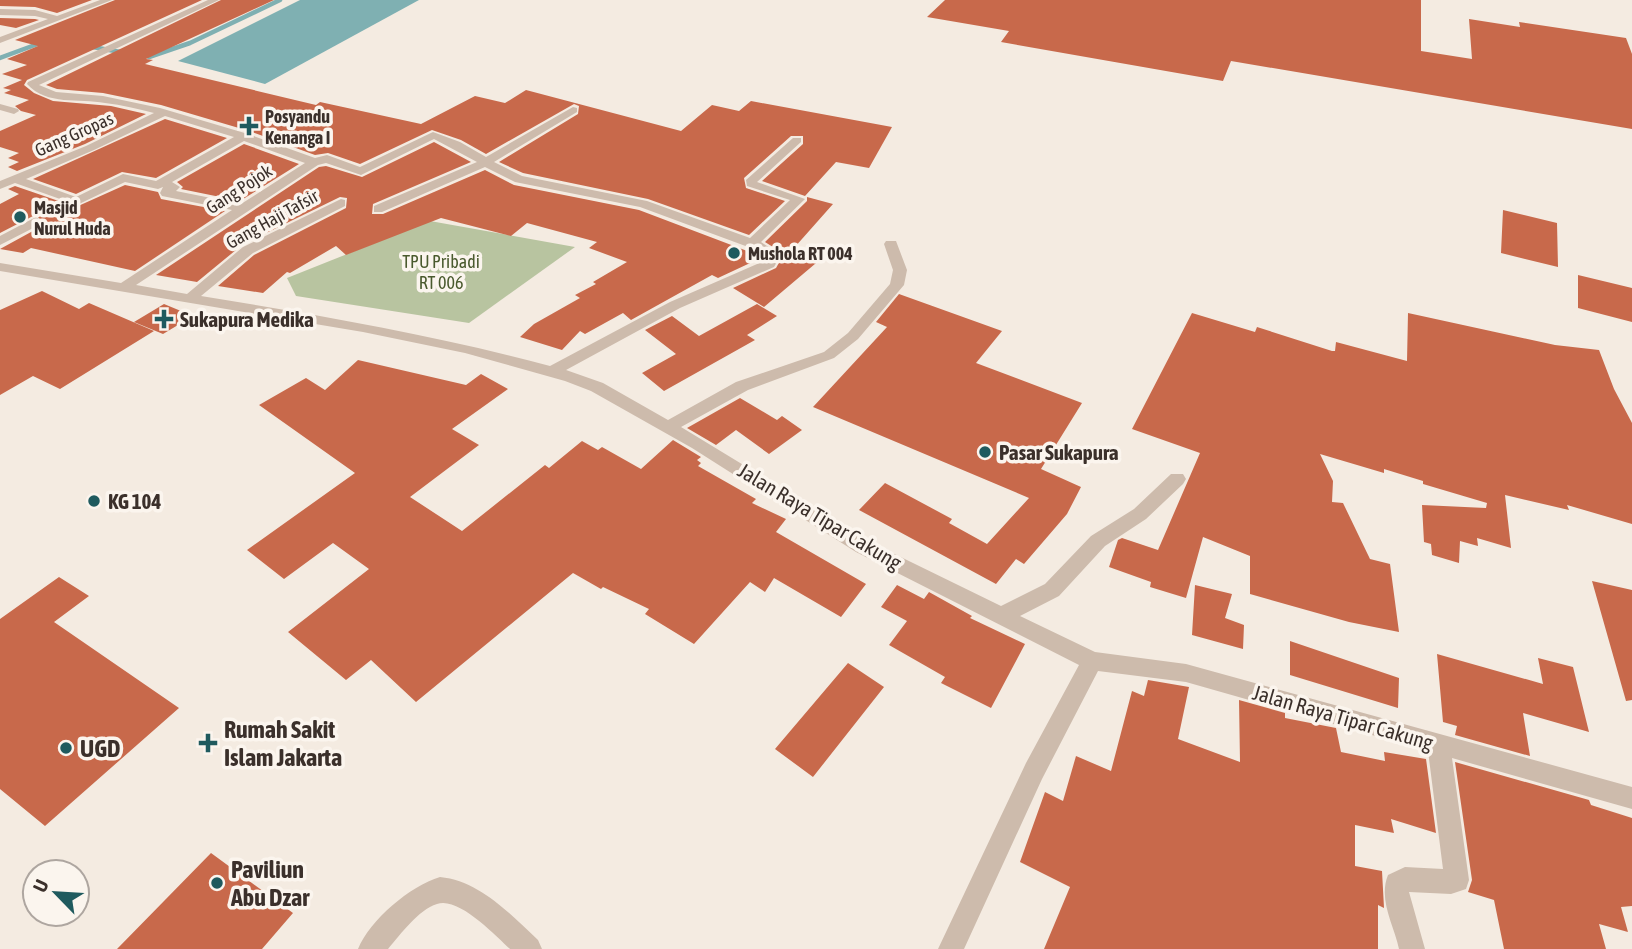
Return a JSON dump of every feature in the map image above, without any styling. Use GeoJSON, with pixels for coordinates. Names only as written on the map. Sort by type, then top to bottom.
{"type":"FeatureCollection","features":[{"type":"Feature","properties":{"kind":"street"},"geometry":{"type":"LineString","coordinates":[[0,10],[16,0]]}},
{"type":"Feature","properties":{"kind":"street"},"geometry":{"type":"LineString","coordinates":[[0,40],[108,0]]}},
{"type":"Feature","properties":{"kind":"street","name":"Gang Pojok"},"geometry":{"type":"LineString","coordinates":[[215,0],[37,81],[32,86],[58,96],[110,100],[244,136],[314,162]]}},
{"type":"Feature","properties":{"kind":"street"},"geometry":{"type":"LineString","coordinates":[[0,10],[36,13],[60,19]]}},
{"type":"Feature","properties":{"kind":"street"},"geometry":{"type":"LineString","coordinates":[[0,107],[14,111]]}},
{"type":"Feature","properties":{"kind":"street"},"geometry":{"type":"LineString","coordinates":[[378,209],[486,162],[573,110]]}},
{"type":"Feature","properties":{"kind":"street","name":"Gang Gropas"},"geometry":{"type":"LineString","coordinates":[[0,185],[161,114]]}},
{"type":"Feature","properties":{"kind":"street"},"geometry":{"type":"LineString","coordinates":[[314,162],[327,159],[360,171],[433,135],[474,153],[500,172],[519,179],[643,204],[752,244],[774,255],[769,264],[675,305],[553,371]]}},
{"type":"Feature","properties":{"kind":"street"},"geometry":{"type":"LineString","coordinates":[[15,179],[72,201],[86,197],[123,178],[152,185],[163,182],[244,136]]}},
{"type":"Feature","properties":{"kind":"street"},"geometry":{"type":"LineString","coordinates":[[752,244],[799,199],[757,187],[751,183],[752,180],[797,140]]}},
{"type":"Feature","properties":{"kind":"street","name":"Gang Pojok"},"geometry":{"type":"LineString","coordinates":[[121,289],[314,162]]}},
{"type":"Feature","properties":{"kind":"street"},"geometry":{"type":"LineString","coordinates":[[163,182],[174,186],[166,193],[241,208]]}},
{"type":"Feature","properties":{"kind":"street","name":"Gang Haji Tafsir"},"geometry":{"type":"LineString","coordinates":[[190,298],[248,250],[341,203]]}},
{"type":"Feature","properties":{"kind":"street"},"geometry":{"type":"LineString","coordinates":[[0,241],[36,220]]}},
{"type":"Feature","properties":{"kind":"street"},"geometry":{"type":"LineString","coordinates":[[668,427],[742,386],[829,355],[853,336],[864,319],[897,285],[900,270],[891,244]]}},
{"type":"Feature","properties":{"kind":"street","name":"Jalan Raya Tipar Cakung"},"geometry":{"type":"LineString","coordinates":[[0,267],[363,327],[466,348],[553,371],[597,387],[668,427],[733,464],[863,547],[1092,661],[1186,673],[1632,799]]}},
{"type":"Feature","properties":{"kind":"street"},"geometry":{"type":"LineString","coordinates":[[1003,615],[1052,590],[1098,541],[1140,514],[1177,479]]}},
{"type":"Feature","properties":{"kind":"street"},"geometry":{"type":"LineString","coordinates":[[951,949],[1034,771],[1092,661]]}},
{"type":"Feature","properties":{"kind":"street"},"geometry":{"type":"LineString","coordinates":[[1412,949],[1409,929],[1396,893],[1397,884],[1405,879],[1451,882],[1457,880],[1438,744]]}},
{"type":"Feature","properties":{"kind":"street"},"geometry":{"type":"LineString","coordinates":[[371,949],[416,902],[439,890],[451,892],[480,906],[528,949]]}},
{"type":"Feature","properties":{"kind":"green space","name":"TPU Pribadi RT 006"},"geometry":{"type":"Polygon","coordinates":[[[430,221],[575,247],[469,323],[296,296],[287,278],[430,221]]]}},
{"type":"Feature","properties":{"kind":"water"},"geometry":{"type":"Polygon","coordinates":[[[300,0],[419,0],[265,84],[178,61],[300,0]]]}},
{"type":"Feature","properties":{"kind":"building"},"geometry":{"type":"Polygon","coordinates":[[[0,0],[92,0],[57,13],[35,7],[0,6],[0,0]]]}},
{"type":"Feature","properties":{"kind":"building"},"geometry":{"type":"Polygon","coordinates":[[[115,0],[202,0],[27,80],[24,85],[34,93],[53,101],[111,106],[146,114],[85,144],[17,171],[8,167],[19,162],[8,158],[19,153],[0,147],[0,131],[36,115],[21,111],[15,106],[29,100],[4,93],[11,90],[3,88],[22,80],[2,74],[27,65],[7,59],[38,46],[15,40],[115,0]]]}},
{"type":"Feature","properties":{"kind":"building"},"geometry":{"type":"Polygon","coordinates":[[[221,0],[274,0],[146,59],[153,60],[145,64],[316,105],[320,102],[421,124],[475,96],[505,103],[526,90],[681,131],[712,105],[739,111],[751,101],[892,127],[869,168],[836,162],[805,196],[762,181],[803,144],[803,136],[791,136],[744,178],[746,188],[785,201],[749,235],[648,199],[523,173],[499,162],[578,114],[579,106],[574,104],[486,154],[461,140],[432,130],[360,164],[328,153],[315,155],[249,131],[161,105],[46,85],[221,0]]]}},
{"type":"Feature","properties":{"kind":"building"},"geometry":{"type":"Polygon","coordinates":[[[945,0],[1421,0],[1421,51],[1472,59],[1469,19],[1520,27],[1519,22],[1626,38],[1632,54],[1632,129],[1231,61],[1223,81],[1001,42],[1009,31],[927,17],[945,0]]]}},
{"type":"Feature","properties":{"kind":"building"},"geometry":{"type":"Polygon","coordinates":[[[0,18],[39,20],[16,28],[0,25],[0,18]]]}},
{"type":"Feature","properties":{"kind":"building"},"geometry":{"type":"Polygon","coordinates":[[[165,119],[227,138],[156,178],[122,172],[76,194],[33,179],[165,119]]]}},
{"type":"Feature","properties":{"kind":"building"},"geometry":{"type":"Polygon","coordinates":[[[434,142],[471,162],[373,204],[372,214],[383,214],[485,170],[514,185],[639,210],[763,257],[718,278],[712,275],[631,320],[623,313],[585,334],[580,331],[562,350],[520,337],[534,324],[580,298],[575,295],[596,284],[593,282],[627,262],[589,248],[597,242],[527,223],[511,236],[441,218],[346,255],[336,246],[290,273],[287,272],[263,293],[218,286],[254,255],[346,208],[347,198],[340,197],[242,245],[197,282],[156,275],[319,167],[326,166],[362,177],[434,142]]]}},
{"type":"Feature","properties":{"kind":"building"},"geometry":{"type":"Polygon","coordinates":[[[244,144],[299,164],[240,201],[181,189],[183,187],[177,182],[244,144]]]}},
{"type":"Feature","properties":{"kind":"building"},"geometry":{"type":"Polygon","coordinates":[[[125,185],[158,192],[161,199],[225,211],[135,271],[31,248],[23,253],[0,249],[42,226],[44,222],[35,215],[0,233],[0,204],[19,194],[8,189],[15,186],[76,207],[125,185]]]}},
{"type":"Feature","properties":{"kind":"building"},"geometry":{"type":"Polygon","coordinates":[[[807,197],[833,204],[794,248],[822,258],[764,307],[733,288],[776,268],[784,254],[765,242],[807,201],[807,197]]]}},
{"type":"Feature","properties":{"kind":"building"},"geometry":{"type":"Polygon","coordinates":[[[1503,210],[1557,223],[1558,267],[1501,253],[1503,210]]]}},
{"type":"Feature","properties":{"kind":"building"},"geometry":{"type":"Polygon","coordinates":[[[1578,275],[1632,288],[1632,322],[1578,308],[1578,275]]]}},
{"type":"Feature","properties":{"kind":"building"},"geometry":{"type":"Polygon","coordinates":[[[42,291],[79,309],[89,303],[154,331],[60,389],[33,376],[0,395],[0,310],[42,291]]]}},
{"type":"Feature","properties":{"kind":"building","name":"Pasar Sukapura"},"geometry":{"type":"Polygon","coordinates":[[[899,294],[1002,331],[976,363],[1082,403],[1041,469],[1081,487],[1067,514],[1024,564],[1016,559],[996,584],[859,510],[885,483],[952,519],[949,523],[987,544],[1029,498],[813,407],[887,327],[876,322],[899,294]]]}},
{"type":"Feature","properties":{"kind":"building","name":"Sukapura Medika"},"geometry":{"type":"Polygon","coordinates":[[[164,304],[193,316],[163,334],[134,322],[164,304]]]}},
{"type":"Feature","properties":{"kind":"building"},"geometry":{"type":"Polygon","coordinates":[[[757,304],[777,316],[747,335],[755,340],[664,391],[642,373],[676,354],[645,330],[672,316],[699,336],[757,304]]]}},
{"type":"Feature","properties":{"kind":"building"},"geometry":{"type":"Polygon","coordinates":[[[1192,313],[1255,332],[1257,327],[1332,351],[1335,351],[1336,342],[1407,361],[1408,313],[1555,345],[1599,350],[1614,389],[1632,423],[1632,524],[1567,505],[1569,510],[1505,495],[1511,548],[1477,538],[1478,546],[1460,541],[1459,563],[1432,555],[1431,544],[1424,542],[1422,505],[1486,508],[1487,503],[1384,469],[1384,473],[1320,454],[1333,481],[1332,502],[1343,503],[1370,559],[1390,564],[1399,632],[1349,622],[1250,594],[1250,556],[1203,537],[1186,598],[1150,587],[1151,582],[1109,567],[1118,540],[1122,538],[1158,550],[1200,453],[1132,429],[1192,313]]]}},
{"type":"Feature","properties":{"kind":"building"},"geometry":{"type":"Polygon","coordinates":[[[358,360],[466,385],[481,374],[508,389],[452,429],[479,445],[410,497],[462,531],[545,465],[549,468],[582,441],[598,450],[602,447],[641,469],[673,440],[701,457],[697,460],[701,463],[698,466],[756,499],[752,503],[786,519],[776,532],[866,584],[841,617],[774,578],[765,592],[750,582],[694,644],[645,614],[649,609],[603,587],[601,589],[573,573],[416,702],[371,660],[346,680],[288,632],[369,569],[333,543],[284,579],[247,550],[355,473],[259,405],[306,378],[325,390],[358,360]]]}},
{"type":"Feature","properties":{"kind":"building"},"geometry":{"type":"Polygon","coordinates":[[[740,398],[777,420],[782,416],[802,430],[769,454],[736,430],[716,445],[687,428],[740,398]]]}},
{"type":"Feature","properties":{"kind":"building","name":"UGD"},"geometry":{"type":"Polygon","coordinates":[[[59,577],[89,596],[54,622],[179,708],[45,826],[0,789],[0,619],[59,577]]]}},
{"type":"Feature","properties":{"kind":"building"},"geometry":{"type":"Polygon","coordinates":[[[1592,581],[1632,590],[1632,700],[1626,701],[1592,581]]]}},
{"type":"Feature","properties":{"kind":"building"},"geometry":{"type":"Polygon","coordinates":[[[897,585],[924,599],[929,592],[972,616],[970,618],[1025,644],[991,708],[941,683],[945,677],[889,645],[907,621],[881,607],[897,585]]]}},
{"type":"Feature","properties":{"kind":"building"},"geometry":{"type":"Polygon","coordinates":[[[1195,585],[1232,594],[1225,618],[1244,625],[1243,649],[1192,635],[1195,585]]]}},
{"type":"Feature","properties":{"kind":"building"},"geometry":{"type":"Polygon","coordinates":[[[1290,641],[1399,678],[1398,708],[1290,675],[1290,641]]]}},
{"type":"Feature","properties":{"kind":"building"},"geometry":{"type":"Polygon","coordinates":[[[1437,654],[1543,684],[1538,658],[1573,667],[1589,732],[1523,713],[1530,756],[1455,735],[1457,726],[1443,722],[1437,654]]]}},
{"type":"Feature","properties":{"kind":"building"},"geometry":{"type":"Polygon","coordinates":[[[848,663],[884,687],[813,777],[775,749],[848,663]]]}},
{"type":"Feature","properties":{"kind":"building"},"geometry":{"type":"Polygon","coordinates":[[[1148,680],[1189,687],[1178,739],[1240,762],[1239,700],[1285,713],[1285,718],[1336,728],[1341,752],[1385,761],[1384,752],[1426,759],[1436,833],[1391,819],[1394,833],[1355,825],[1355,866],[1382,871],[1384,908],[1378,905],[1378,949],[1044,949],[1070,887],[1020,862],[1045,792],[1063,801],[1076,756],[1111,771],[1132,691],[1144,696],[1148,680]]]}},
{"type":"Feature","properties":{"kind":"building"},"geometry":{"type":"Polygon","coordinates":[[[1455,762],[1589,800],[1591,805],[1632,818],[1632,906],[1621,907],[1628,932],[1599,924],[1606,949],[1504,949],[1494,900],[1468,892],[1472,880],[1455,762]]]}},
{"type":"Feature","properties":{"kind":"building","name":"Paviliun Abu Dzar"},"geometry":{"type":"Polygon","coordinates":[[[211,853],[293,913],[262,949],[117,949],[211,853]]]}},
{"type":"Feature","properties":{"kind":"waterway"},"geometry":{"type":"LineString","coordinates":[[149,57],[190,43],[280,0]]}},
{"type":"Feature","properties":{"kind":"waterway"},"geometry":{"type":"LineString","coordinates":[[0,58],[43,42]]}},
{"type":"Feature","properties":{"kind":"waterway"},"geometry":{"type":"LineString","coordinates":[[87,46],[126,53]]}},
{"type":"Feature","properties":{"kind":"place","name":"Posyandu Kenanga I"},"geometry":{"type":"Point","coordinates":[249,126]}},
{"type":"Feature","properties":{"kind":"place","name":"Masjid Nurul Huda"},"geometry":{"type":"Point","coordinates":[20,217]}},
{"type":"Feature","properties":{"kind":"place","name":"Mushola RT 004"},"geometry":{"type":"Point","coordinates":[734,253]}},
{"type":"Feature","properties":{"kind":"place","name":"Sukapura Medika"},"geometry":{"type":"Point","coordinates":[164,319]}},
{"type":"Feature","properties":{"kind":"place","name":"Pasar Sukapura"},"geometry":{"type":"Point","coordinates":[985,452]}},
{"type":"Feature","properties":{"kind":"place","name":"KG 104"},"geometry":{"type":"Point","coordinates":[94,501]}},
{"type":"Feature","properties":{"kind":"place","name":"Rumah Sakit Islam Jakarta"},"geometry":{"type":"Point","coordinates":[208,743]}},
{"type":"Feature","properties":{"kind":"place","name":"UGD"},"geometry":{"type":"Point","coordinates":[66,748]}},
{"type":"Feature","properties":{"kind":"place","name":"Paviliun Abu Dzar"},"geometry":{"type":"Point","coordinates":[217,883]}}]}
